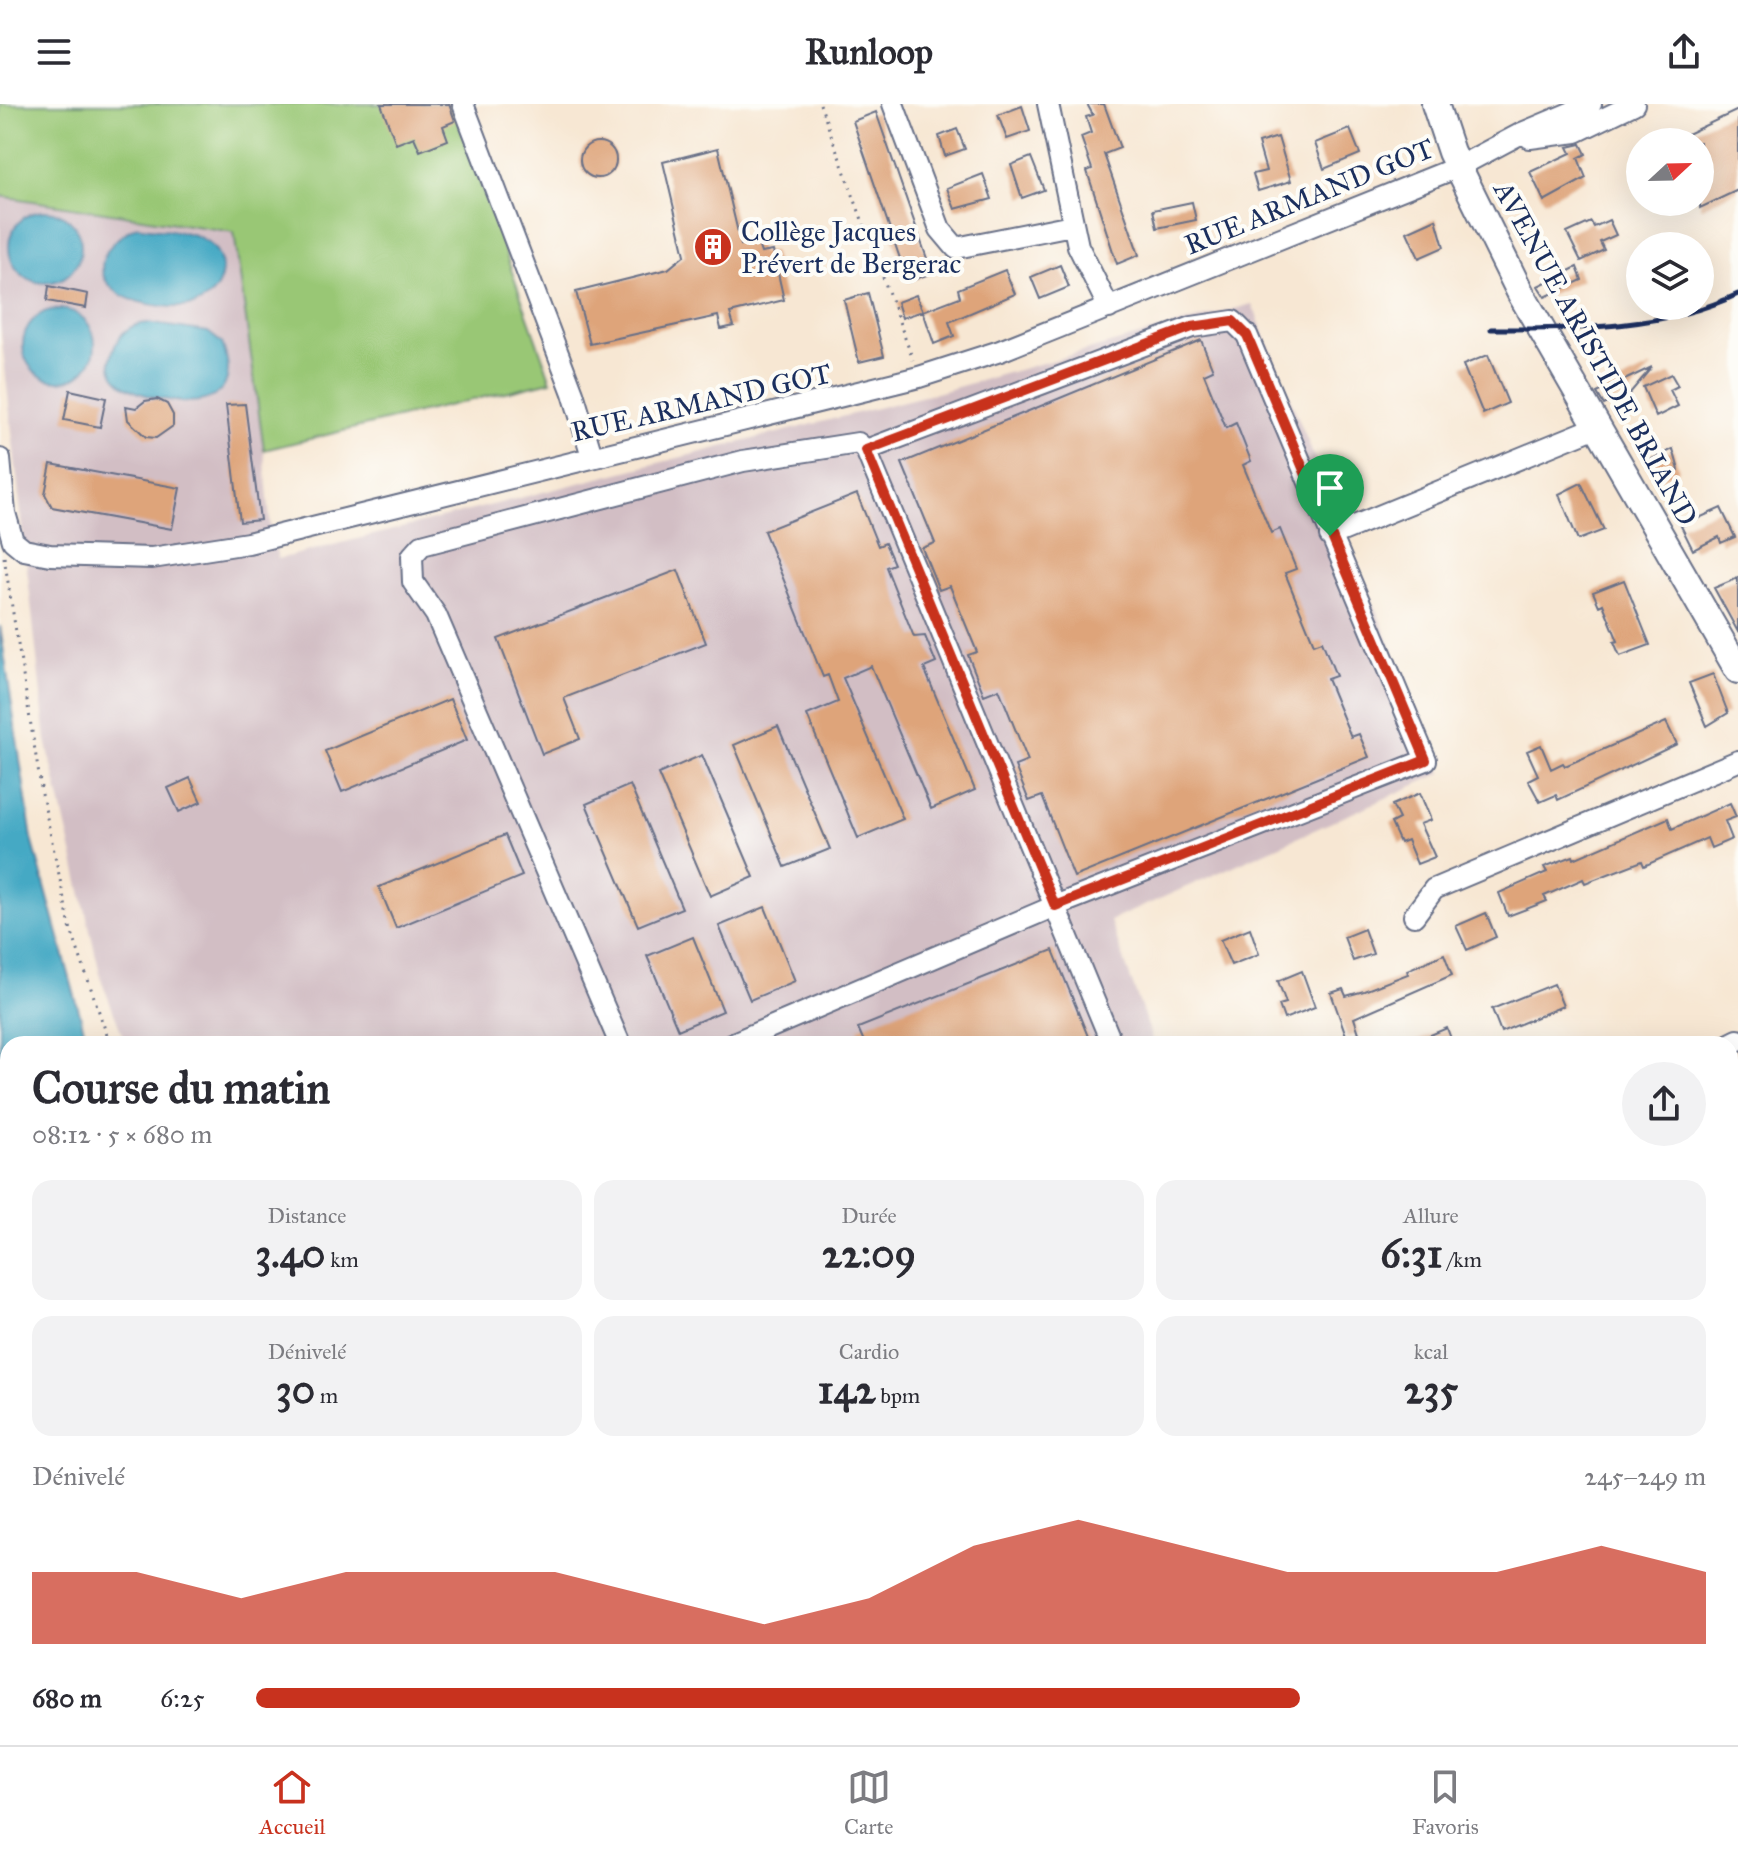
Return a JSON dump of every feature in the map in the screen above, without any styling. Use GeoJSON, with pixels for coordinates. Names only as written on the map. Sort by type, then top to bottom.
{"type":"FeatureCollection","features":[{"type":"Feature","properties":{"kind":"main road","name":"AVENUE ARISTIDE BRIAND"},"geometry":{"type":"LineString","coordinates":[[1435,104],[1458,167],[1521,294],[1738,670]]}},
{"type":"Feature","properties":{"kind":"street"},"geometry":{"type":"LineString","coordinates":[[463,104],[573,393],[592,456]]}},
{"type":"Feature","properties":{"kind":"street"},"geometry":{"type":"LineString","coordinates":[[893,104],[940,229],[956,248],[1072,225]]}},
{"type":"Feature","properties":{"kind":"street"},"geometry":{"type":"LineString","coordinates":[[1048,104],[1078,246],[1109,308]]}},
{"type":"Feature","properties":{"kind":"street","name":"RUE ARMAND GOT"},"geometry":{"type":"LineString","coordinates":[[0,459],[5,513],[13,541],[24,550],[50,555],[152,558],[248,543],[919,377],[1000,351],[1458,167],[1591,104]]}},
{"type":"Feature","properties":{"kind":"street"},"geometry":{"type":"LineString","coordinates":[[1510,141],[1576,132],[1634,104]]}},
{"type":"Feature","properties":{"kind":"street"},"geometry":{"type":"LineString","coordinates":[[750,1036],[1055,906],[1426,760],[1247,335],[1233,321],[1192,327],[866,450]]}},
{"type":"Feature","properties":{"kind":"street"},"geometry":{"type":"LineString","coordinates":[[1330,536],[1599,426]]}},
{"type":"Feature","properties":{"kind":"street"},"geometry":{"type":"LineString","coordinates":[[617,1036],[436,615],[413,582],[412,556],[422,545],[743,461],[858,443],[866,450],[1109,1036]]}},
{"type":"Feature","properties":{"kind":"street"},"geometry":{"type":"LineString","coordinates":[[1414,916],[1434,889],[1738,761]]}},
{"type":"Feature","properties":{"kind":"path"},"geometry":{"type":"LineString","coordinates":[[820,104],[919,377]]}},
{"type":"Feature","properties":{"kind":"path"},"geometry":{"type":"LineString","coordinates":[[4,556],[42,794],[70,927],[107,1036]]}},
{"type":"Feature","properties":{"kind":"shaded area"},"geometry":{"type":"Polygon","coordinates":[[[0,196],[234,232],[264,450],[270,523],[278,559],[936,393],[1252,304],[1442,773],[1110,921],[1151,1036],[123,1036],[102,982],[46,740],[0,323],[0,196]]]}},
{"type":"Feature","properties":{"kind":"green space"},"geometry":{"type":"Polygon","coordinates":[[[0,104],[452,104],[551,381],[264,450],[234,232],[0,196],[0,104]]]}},
{"type":"Feature","properties":{"kind":"water"},"geometry":{"type":"Polygon","coordinates":[[[45,211],[65,217],[75,227],[81,247],[75,267],[65,277],[45,283],[25,277],[15,267],[9,247],[15,227],[25,217],[45,211]]]}},
{"type":"Feature","properties":{"kind":"water"},"geometry":{"type":"Polygon","coordinates":[[[137,226],[188,233],[203,239],[213,247],[222,267],[217,288],[200,302],[172,307],[152,305],[117,292],[103,273],[105,254],[118,238],[137,226]]]}},
{"type":"Feature","properties":{"kind":"water"},"geometry":{"type":"Polygon","coordinates":[[[66,309],[85,319],[93,331],[93,359],[85,371],[73,379],[52,381],[33,371],[25,359],[23,338],[33,319],[45,311],[66,309]]]}},
{"type":"Feature","properties":{"kind":"water"},"geometry":{"type":"Polygon","coordinates":[[[148,323],[208,332],[222,343],[228,375],[217,394],[194,402],[179,401],[142,394],[122,384],[112,369],[111,358],[117,341],[128,329],[148,323]]]}},
{"type":"Feature","properties":{"kind":"water"},"geometry":{"type":"Polygon","coordinates":[[[0,626],[32,839],[86,1036],[0,1036],[0,626]]]}},
{"type":"Feature","properties":{"kind":"building"},"geometry":{"type":"Polygon","coordinates":[[[381,104],[449,104],[455,121],[443,126],[448,140],[420,151],[414,137],[396,144],[381,104]]]}},
{"type":"Feature","properties":{"kind":"building"},"geometry":{"type":"Polygon","coordinates":[[[1087,104],[1104,104],[1120,148],[1104,154],[1139,255],[1117,264],[1087,171],[1092,169],[1081,137],[1091,133],[1086,117],[1093,115],[1087,104]]]}},
{"type":"Feature","properties":{"kind":"building"},"geometry":{"type":"Polygon","coordinates":[[[1022,106],[1030,131],[1007,139],[998,115],[1022,106]]]}},
{"type":"Feature","properties":{"kind":"building"},"geometry":{"type":"Polygon","coordinates":[[[1738,110],[1738,190],[1714,201],[1714,128],[1700,128],[1738,110]]]}},
{"type":"Feature","properties":{"kind":"building"},"geometry":{"type":"Polygon","coordinates":[[[876,112],[932,273],[908,282],[853,121],[876,112]]]}},
{"type":"Feature","properties":{"kind":"building"},"geometry":{"type":"Polygon","coordinates":[[[957,129],[965,149],[945,156],[939,136],[957,129]]]}},
{"type":"Feature","properties":{"kind":"building"},"geometry":{"type":"Polygon","coordinates":[[[1350,129],[1360,154],[1324,169],[1315,143],[1350,129]]]}},
{"type":"Feature","properties":{"kind":"building"},"geometry":{"type":"Polygon","coordinates":[[[1278,137],[1291,181],[1258,191],[1253,174],[1266,171],[1258,143],[1278,137]]]}},
{"type":"Feature","properties":{"kind":"building"},"geometry":{"type":"Polygon","coordinates":[[[598,142],[611,147],[616,160],[611,173],[598,178],[585,173],[580,160],[585,147],[598,142]]]}},
{"type":"Feature","properties":{"kind":"building"},"geometry":{"type":"Polygon","coordinates":[[[1581,144],[1586,154],[1578,158],[1586,178],[1544,201],[1530,172],[1571,153],[1568,147],[1581,144]]]}},
{"type":"Feature","properties":{"kind":"building","name":"Collège Jacques Prévert de Bergerac"},"geometry":{"type":"Polygon","coordinates":[[[718,148],[741,245],[757,241],[761,253],[773,251],[784,300],[730,313],[734,326],[721,329],[718,316],[590,344],[576,292],[668,269],[685,255],[663,162],[718,148]]]}},
{"type":"Feature","properties":{"kind":"building"},"geometry":{"type":"Polygon","coordinates":[[[1031,157],[1044,190],[1022,198],[1011,165],[1031,157]]]}},
{"type":"Feature","properties":{"kind":"building"},"geometry":{"type":"Polygon","coordinates":[[[983,174],[992,199],[955,209],[947,188],[983,174]]]}},
{"type":"Feature","properties":{"kind":"building"},"geometry":{"type":"Polygon","coordinates":[[[1192,202],[1196,220],[1157,228],[1153,210],[1192,202]]]}},
{"type":"Feature","properties":{"kind":"building"},"geometry":{"type":"Polygon","coordinates":[[[1436,219],[1444,247],[1419,258],[1407,232],[1436,219]]]}},
{"type":"Feature","properties":{"kind":"building"},"geometry":{"type":"Polygon","coordinates":[[[1609,220],[1616,235],[1600,242],[1604,250],[1581,261],[1567,233],[1591,222],[1594,227],[1609,220]]]}},
{"type":"Feature","properties":{"kind":"building"},"geometry":{"type":"Polygon","coordinates":[[[1060,265],[1069,287],[1040,299],[1031,277],[1060,265]]]}},
{"type":"Feature","properties":{"kind":"building"},"geometry":{"type":"Polygon","coordinates":[[[1577,267],[1582,280],[1545,297],[1538,286],[1577,267]]]}},
{"type":"Feature","properties":{"kind":"building"},"geometry":{"type":"Polygon","coordinates":[[[1005,270],[1015,294],[949,322],[954,336],[934,344],[923,311],[960,297],[958,289],[1005,270]]]}},
{"type":"Feature","properties":{"kind":"building"},"geometry":{"type":"Polygon","coordinates":[[[49,286],[88,294],[86,308],[47,301],[49,286]]]}},
{"type":"Feature","properties":{"kind":"building"},"geometry":{"type":"Polygon","coordinates":[[[868,293],[884,356],[859,362],[844,300],[868,293]]]}},
{"type":"Feature","properties":{"kind":"building"},"geometry":{"type":"Polygon","coordinates":[[[916,295],[923,311],[902,318],[897,302],[916,295]]]}},
{"type":"Feature","properties":{"kind":"building"},"geometry":{"type":"Polygon","coordinates":[[[1201,340],[1213,370],[1204,374],[1226,428],[1236,423],[1251,461],[1243,465],[1271,533],[1280,529],[1296,569],[1285,573],[1314,644],[1322,641],[1336,676],[1327,679],[1351,737],[1359,734],[1369,757],[1074,877],[1042,796],[1029,801],[1015,766],[1028,761],[999,689],[984,695],[968,655],[977,652],[950,586],[939,590],[922,548],[935,543],[902,463],[1201,340]]]}},
{"type":"Feature","properties":{"kind":"building"},"geometry":{"type":"Polygon","coordinates":[[[1488,355],[1508,403],[1483,414],[1463,365],[1488,355]]]}},
{"type":"Feature","properties":{"kind":"building"},"geometry":{"type":"Polygon","coordinates":[[[1652,367],[1630,393],[1604,405],[1597,393],[1652,367]]]}},
{"type":"Feature","properties":{"kind":"building"},"geometry":{"type":"Polygon","coordinates":[[[1671,374],[1678,386],[1670,390],[1678,406],[1656,417],[1643,387],[1671,374]]]}},
{"type":"Feature","properties":{"kind":"building"},"geometry":{"type":"Polygon","coordinates":[[[70,390],[106,398],[100,427],[64,420],[70,390]]]}},
{"type":"Feature","properties":{"kind":"building"},"geometry":{"type":"Polygon","coordinates":[[[157,399],[167,404],[173,415],[173,426],[156,438],[146,437],[128,420],[126,406],[136,408],[145,401],[157,399]]]}},
{"type":"Feature","properties":{"kind":"building"},"geometry":{"type":"Polygon","coordinates":[[[245,404],[260,520],[240,522],[226,405],[245,404]]]}},
{"type":"Feature","properties":{"kind":"building"},"geometry":{"type":"Polygon","coordinates":[[[1673,449],[1679,470],[1657,480],[1648,461],[1673,449]]]}},
{"type":"Feature","properties":{"kind":"building"},"geometry":{"type":"Polygon","coordinates":[[[51,464],[180,488],[172,529],[52,507],[45,494],[51,464]]]}},
{"type":"Feature","properties":{"kind":"building"},"geometry":{"type":"Polygon","coordinates":[[[1581,483],[1604,530],[1578,540],[1559,494],[1581,483]]]}},
{"type":"Feature","properties":{"kind":"building"},"geometry":{"type":"Polygon","coordinates":[[[857,494],[878,546],[885,543],[894,564],[886,567],[914,637],[925,636],[936,663],[924,668],[975,790],[931,809],[871,666],[843,678],[903,819],[858,838],[807,715],[838,702],[828,675],[823,677],[764,531],[857,494]]]}},
{"type":"Feature","properties":{"kind":"building"},"geometry":{"type":"Polygon","coordinates":[[[1721,508],[1735,537],[1721,543],[1719,537],[1693,550],[1681,526],[1721,508]]]}},
{"type":"Feature","properties":{"kind":"building"},"geometry":{"type":"Polygon","coordinates":[[[678,570],[706,643],[564,698],[580,739],[542,754],[498,639],[678,570]]]}},
{"type":"Feature","properties":{"kind":"building"},"geometry":{"type":"Polygon","coordinates":[[[1738,578],[1738,632],[1714,588],[1738,578]]]}},
{"type":"Feature","properties":{"kind":"building"},"geometry":{"type":"Polygon","coordinates":[[[1624,580],[1650,645],[1620,656],[1614,642],[1618,641],[1603,604],[1599,606],[1593,592],[1624,580]]]}},
{"type":"Feature","properties":{"kind":"building"},"geometry":{"type":"Polygon","coordinates":[[[1713,674],[1728,713],[1707,726],[1689,683],[1713,674]]]}},
{"type":"Feature","properties":{"kind":"building"},"geometry":{"type":"Polygon","coordinates":[[[450,699],[467,740],[342,792],[325,751],[450,699]]]}},
{"type":"Feature","properties":{"kind":"building"},"geometry":{"type":"Polygon","coordinates":[[[1666,722],[1677,744],[1558,800],[1556,795],[1540,802],[1528,780],[1538,775],[1527,751],[1541,745],[1551,769],[1563,763],[1565,766],[1666,722]]]}},
{"type":"Feature","properties":{"kind":"building"},"geometry":{"type":"Polygon","coordinates":[[[778,726],[830,849],[785,867],[734,745],[778,726]]]}},
{"type":"Feature","properties":{"kind":"building"},"geometry":{"type":"Polygon","coordinates":[[[702,755],[754,877],[710,896],[658,774],[702,755]]]}},
{"type":"Feature","properties":{"kind":"building"},"geometry":{"type":"Polygon","coordinates":[[[190,778],[201,802],[179,812],[168,788],[190,778]]]}},
{"type":"Feature","properties":{"kind":"building"},"geometry":{"type":"Polygon","coordinates":[[[630,785],[682,908],[638,926],[586,804],[630,785]]]}},
{"type":"Feature","properties":{"kind":"building"},"geometry":{"type":"Polygon","coordinates":[[[1420,793],[1431,820],[1420,824],[1435,857],[1417,864],[1407,840],[1400,843],[1391,823],[1399,819],[1392,805],[1420,793]]]}},
{"type":"Feature","properties":{"kind":"building"},"geometry":{"type":"Polygon","coordinates":[[[1730,803],[1736,817],[1725,821],[1732,839],[1711,848],[1707,838],[1644,866],[1642,861],[1585,883],[1583,879],[1544,896],[1547,901],[1508,916],[1499,893],[1547,872],[1544,867],[1573,856],[1574,859],[1668,818],[1672,829],[1730,803]]]}},
{"type":"Feature","properties":{"kind":"building"},"geometry":{"type":"Polygon","coordinates":[[[505,835],[522,876],[396,928],[379,887],[505,835]]]}},
{"type":"Feature","properties":{"kind":"building"},"geometry":{"type":"Polygon","coordinates":[[[765,907],[795,981],[750,1000],[719,926],[765,907]]]}},
{"type":"Feature","properties":{"kind":"building"},"geometry":{"type":"Polygon","coordinates":[[[1486,913],[1496,937],[1467,950],[1456,926],[1486,913]]]}},
{"type":"Feature","properties":{"kind":"building"},"geometry":{"type":"Polygon","coordinates":[[[1250,928],[1259,954],[1231,965],[1220,940],[1250,928]]]}},
{"type":"Feature","properties":{"kind":"building"},"geometry":{"type":"Polygon","coordinates":[[[1364,929],[1373,954],[1353,961],[1344,937],[1364,929]]]}},
{"type":"Feature","properties":{"kind":"building"},"geometry":{"type":"Polygon","coordinates":[[[693,937],[723,1011],[678,1030],[647,956],[693,937]]]}},
{"type":"Feature","properties":{"kind":"building"},"geometry":{"type":"Polygon","coordinates":[[[1053,950],[1088,1036],[862,1036],[858,1028],[1053,950]]]}},
{"type":"Feature","properties":{"kind":"building"},"geometry":{"type":"Polygon","coordinates":[[[1444,954],[1452,975],[1354,1018],[1359,1033],[1346,1036],[1331,993],[1343,989],[1346,996],[1364,991],[1408,974],[1407,970],[1444,954]]]}},
{"type":"Feature","properties":{"kind":"building"},"geometry":{"type":"Polygon","coordinates":[[[1302,971],[1315,1007],[1284,1019],[1279,1005],[1286,1003],[1278,981],[1302,971]]]}},
{"type":"Feature","properties":{"kind":"building"},"geometry":{"type":"Polygon","coordinates":[[[1554,984],[1563,1006],[1501,1032],[1492,1009],[1554,984]]]}},
{"type":"Feature","properties":{"kind":"building"},"geometry":{"type":"Polygon","coordinates":[[[1447,1028],[1450,1036],[1428,1036],[1447,1028]]]}},
{"type":"Feature","properties":{"kind":"railway"},"geometry":{"type":"LineString","coordinates":[[1491,329],[1553,329],[1649,321],[1680,315],[1738,294]]}},
{"type":"Feature","properties":{"kind":"place","name":"Collège Jacques Prévert de Bergerac"},"geometry":{"type":"Point","coordinates":[713,247]}},
{"type":"Feature","properties":{"kind":"route"},"geometry":{"type":"LineString","coordinates":[[1233,321],[1247,335],[1330,536],[1426,760],[1055,906],[866,450],[1192,327],[1233,321]]}}]}
